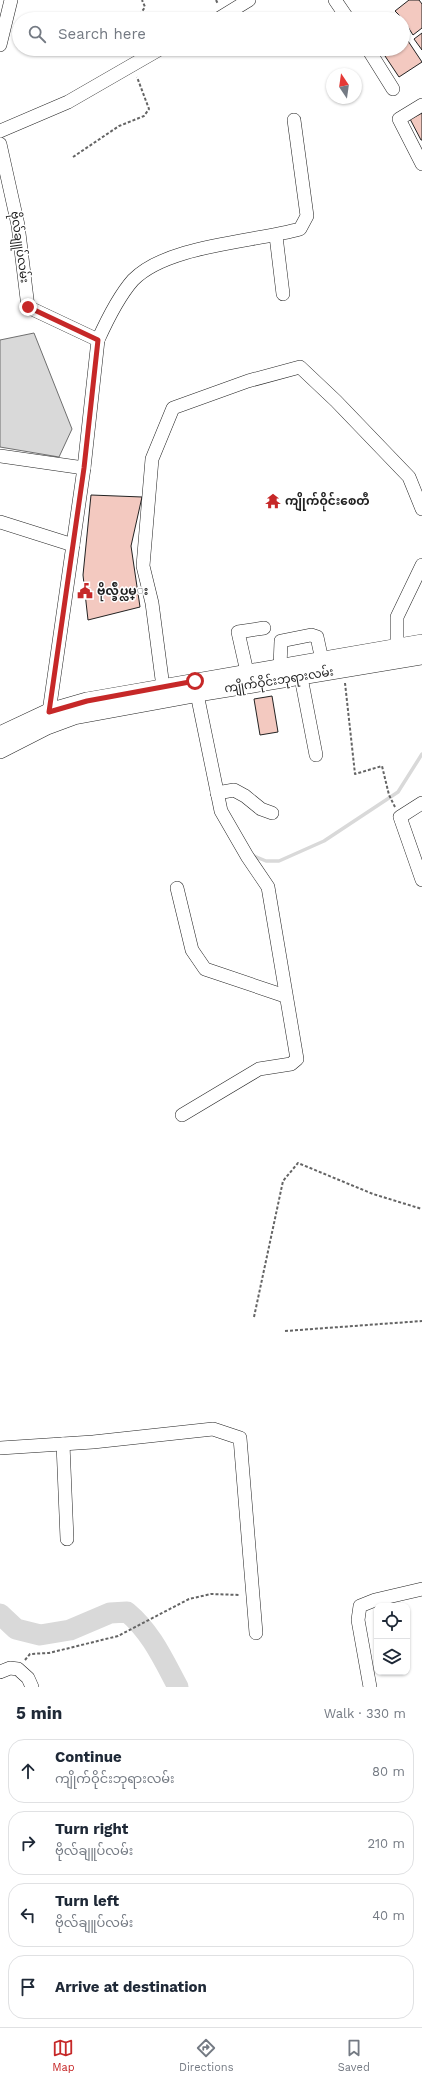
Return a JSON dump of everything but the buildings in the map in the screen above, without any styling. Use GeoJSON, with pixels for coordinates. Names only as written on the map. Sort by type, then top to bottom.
{"type":"FeatureCollection","features":[{"type":"Feature","properties":{"kind":"main road","name":"ကျိုက်ဝိုင်းဘုရားလမ်း"},"geometry":{"type":"LineString","coordinates":[[0,750],[47,726],[74,716],[197,694],[300,670],[322,660],[422,643]]}},
{"type":"Feature","properties":{"kind":"main road","name":"ကျိုက်ဝိုင်းဘုရားလမ်း"},"geometry":{"type":"LineString","coordinates":[[0,735],[49,712],[87,701],[280,667],[300,670],[343,670],[422,656]]}},
{"type":"Feature","properties":{"kind":"street"},"geometry":{"type":"LineString","coordinates":[[0,45],[11,0]]}},
{"type":"Feature","properties":{"kind":"street"},"geometry":{"type":"LineString","coordinates":[[229,12],[249,0]]}},
{"type":"Feature","properties":{"kind":"street"},"geometry":{"type":"LineString","coordinates":[[335,0],[343,12]]}},
{"type":"Feature","properties":{"kind":"street"},"geometry":{"type":"LineString","coordinates":[[0,131],[68,102],[147,56]]}},
{"type":"Feature","properties":{"kind":"street"},"geometry":{"type":"LineString","coordinates":[[372,56],[393,89]]}},
{"type":"Feature","properties":{"kind":"street"},"geometry":{"type":"LineString","coordinates":[[422,105],[399,119],[422,164]]}},
{"type":"Feature","properties":{"kind":"street"},"geometry":{"type":"LineString","coordinates":[[49,712],[84,468],[98,340],[110,315],[134,280],[160,262],[185,253],[276,236],[300,229],[307,216],[294,120]]}},
{"type":"Feature","properties":{"kind":"street","name":"ဗိုလ်ချူပ်လမ်း"},"geometry":{"type":"LineString","coordinates":[[0,144],[18,226],[28,307],[98,340]]}},
{"type":"Feature","properties":{"kind":"street"},"geometry":{"type":"LineString","coordinates":[[276,236],[283,294]]}},
{"type":"Feature","properties":{"kind":"street"},"geometry":{"type":"LineString","coordinates":[[163,687],[152,602],[143,566],[152,459],[173,408],[248,380],[300,368],[336,401],[409,477],[422,509]]}},
{"type":"Feature","properties":{"kind":"street"},"geometry":{"type":"LineString","coordinates":[[0,456],[84,468]]}},
{"type":"Feature","properties":{"kind":"street"},"geometry":{"type":"LineString","coordinates":[[0,522],[73,545]]}},
{"type":"Feature","properties":{"kind":"street"},"geometry":{"type":"LineString","coordinates":[[398,647],[396,617],[422,565]]}},
{"type":"Feature","properties":{"kind":"street"},"geometry":{"type":"LineString","coordinates":[[247,672],[238,632],[264,628]]}},
{"type":"Feature","properties":{"kind":"street"},"geometry":{"type":"LineString","coordinates":[[280,667],[281,640],[311,635],[317,637],[322,660]]}},
{"type":"Feature","properties":{"kind":"street"},"geometry":{"type":"LineString","coordinates":[[300,670],[316,755]]}},
{"type":"Feature","properties":{"kind":"street"},"geometry":{"type":"LineString","coordinates":[[182,1115],[259,1069],[291,1064],[296,1061],[268,887],[247,856],[221,811],[197,694]]}},
{"type":"Feature","properties":{"kind":"street"},"geometry":{"type":"LineString","coordinates":[[218,793],[234,790],[261,808],[272,813]]}},
{"type":"Feature","properties":{"kind":"street"},"geometry":{"type":"LineString","coordinates":[[422,803],[400,817],[422,880]]}},
{"type":"Feature","properties":{"kind":"street"},"geometry":{"type":"LineString","coordinates":[[177,888],[192,950],[205,969],[285,996]]}},
{"type":"Feature","properties":{"kind":"street"},"geometry":{"type":"LineString","coordinates":[[0,1448],[63,1444],[213,1429],[240,1438],[256,1633]]}},
{"type":"Feature","properties":{"kind":"street"},"geometry":{"type":"LineString","coordinates":[[63,1444],[67,1539]]}},
{"type":"Feature","properties":{"kind":"street"},"geometry":{"type":"LineString","coordinates":[[370,1687],[358,1620],[360,1606],[375,1600],[422,1589]]}},
{"type":"Feature","properties":{"kind":"street"},"geometry":{"type":"LineString","coordinates":[[0,1672],[10,1668],[18,1669],[28,1678],[32,1687]]}},
{"type":"Feature","properties":{"kind":"path"},"geometry":{"type":"LineString","coordinates":[[142,0],[145,7],[142,12]]}},
{"type":"Feature","properties":{"kind":"path"},"geometry":{"type":"LineString","coordinates":[[73,158],[119,126],[144,116],[149,109],[132,64]]}},
{"type":"Feature","properties":{"kind":"path"},"geometry":{"type":"LineString","coordinates":[[343,670],[355,774],[382,766],[389,795],[400,817]]}},
{"type":"Feature","properties":{"kind":"path"},"geometry":{"type":"LineString","coordinates":[[254,1317],[283,1181],[298,1163],[373,1194],[422,1209]]}},
{"type":"Feature","properties":{"kind":"path"},"geometry":{"type":"LineString","coordinates":[[285,1331],[422,1321]]}},
{"type":"Feature","properties":{"kind":"path"},"geometry":{"type":"LineString","coordinates":[[18,1669],[30,1654],[49,1653],[118,1636],[189,1599],[211,1594],[253,1595]]}},
{"type":"Feature","properties":{"kind":"shaded area"},"geometry":{"type":"Polygon","coordinates":[[[34,333],[72,429],[59,457],[0,447],[0,340],[34,333]]]}},
{"type":"Feature","properties":{"kind":"waterway"},"geometry":{"type":"LineString","coordinates":[[254,856],[266,861],[279,861],[324,841],[398,792],[422,754]]}},
{"type":"Feature","properties":{"kind":"waterway"},"geometry":{"type":"LineString","coordinates":[[0,1614],[16,1629],[40,1635],[70,1630],[110,1613],[127,1612],[150,1637],[178,1687]]}},
{"type":"Feature","properties":{"kind":"place","name":"ကျိုက်ဝိုင်းစေတီ"},"geometry":{"type":"Point","coordinates":[273,501]}},
{"type":"Feature","properties":{"kind":"place","name":"ဗိုလ္ခ်ဳပ္လမ္း"},"geometry":{"type":"Point","coordinates":[85,591]}},
{"type":"Feature","properties":{"kind":"route"},"geometry":{"type":"LineString","coordinates":[[28,307],[98,340],[84,468],[49,712],[87,701],[195,681]]}}]}
